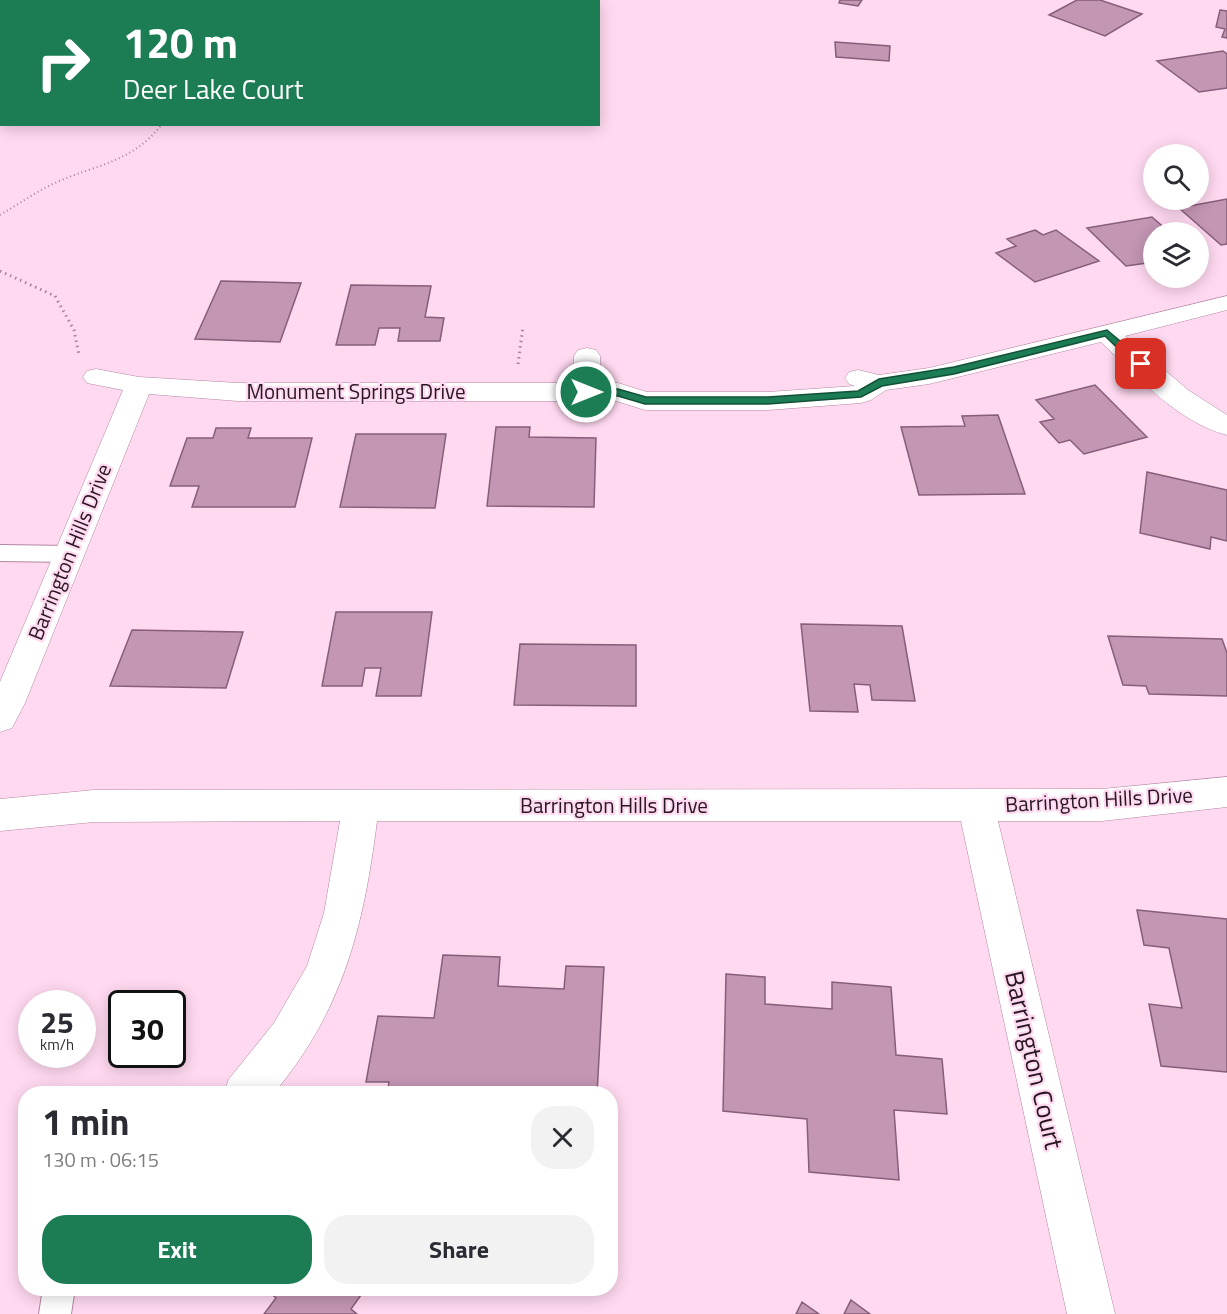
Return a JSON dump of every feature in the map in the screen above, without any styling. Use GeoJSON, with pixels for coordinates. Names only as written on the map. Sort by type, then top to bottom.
{"type":"FeatureCollection","features":[{"type":"Feature","properties":{"kind":"street","name":"Monument Springs Drive"},"geometry":{"type":"LineString","coordinates":[[88,371],[139,385],[238,392],[618,392],[645,401],[768,401],[861,394],[879,383],[954,370],[1227,303]]}},
{"type":"Feature","properties":{"kind":"street"},"geometry":{"type":"LineString","coordinates":[[1107,333],[1157,379],[1188,403],[1227,426]]}},
{"type":"Feature","properties":{"kind":"street"},"geometry":{"type":"LineString","coordinates":[[586,392],[587,356]]}},
{"type":"Feature","properties":{"kind":"street","name":"Barrington Hills Drive"},"geometry":{"type":"LineString","coordinates":[[0,718],[139,385]]}},
{"type":"Feature","properties":{"kind":"street","name":"Barrington Hills Drive"},"geometry":{"type":"LineString","coordinates":[[0,815],[93,806],[1102,805],[1227,792]]}},
{"type":"Feature","properties":{"kind":"street"},"geometry":{"type":"LineString","coordinates":[[252,1086],[264,1073],[293,1032],[317,989],[332,954],[345,905],[361,806]]}},
{"type":"Feature","properties":{"kind":"street","name":"Barrington Court"},"geometry":{"type":"LineString","coordinates":[[976,806],[1091,1314]]}},
{"type":"Feature","properties":{"kind":"lane"},"geometry":{"type":"LineString","coordinates":[[0,553],[70,554]]}},
{"type":"Feature","properties":{"kind":"lane"},"geometry":{"type":"LineString","coordinates":[[55,1314],[57,1296]]}},
{"type":"Feature","properties":{"kind":"path"},"geometry":{"type":"LineString","coordinates":[[0,215],[56,183],[132,155],[151,141],[161,126]]}},
{"type":"Feature","properties":{"kind":"path"},"geometry":{"type":"LineString","coordinates":[[0,271],[55,296],[74,330],[88,371]]}},
{"type":"Feature","properties":{"kind":"path"},"geometry":{"type":"LineString","coordinates":[[515,392],[523,327]]}},
{"type":"Feature","properties":{"kind":"building"},"geometry":{"type":"Polygon","coordinates":[[[840,0],[862,0],[858,6],[839,3],[840,0]]]}},
{"type":"Feature","properties":{"kind":"building"},"geometry":{"type":"Polygon","coordinates":[[[1077,0],[1100,0],[1142,14],[1105,36],[1049,15],[1077,0]]]}},
{"type":"Feature","properties":{"kind":"building"},"geometry":{"type":"Polygon","coordinates":[[[1220,10],[1227,11],[1227,38],[1222,37],[1225,29],[1216,27],[1220,10]]]}},
{"type":"Feature","properties":{"kind":"building"},"geometry":{"type":"Polygon","coordinates":[[[835,42],[890,46],[889,61],[836,57],[835,42]]]}},
{"type":"Feature","properties":{"kind":"building"},"geometry":{"type":"Polygon","coordinates":[[[1223,51],[1227,54],[1227,88],[1199,92],[1157,61],[1223,51]]]}},
{"type":"Feature","properties":{"kind":"building"},"geometry":{"type":"Polygon","coordinates":[[[1227,199],[1227,244],[1221,245],[1209,234],[1209,222],[1195,222],[1181,210],[1209,210],[1209,202],[1227,199]]]}},
{"type":"Feature","properties":{"kind":"building"},"geometry":{"type":"Polygon","coordinates":[[[1152,217],[1158,222],[1143,222],[1143,264],[1126,266],[1087,228],[1152,217]]]}},
{"type":"Feature","properties":{"kind":"building"},"geometry":{"type":"Polygon","coordinates":[[[1035,230],[1043,235],[1056,230],[1099,261],[1035,282],[996,253],[1016,246],[1007,239],[1035,230]]]}},
{"type":"Feature","properties":{"kind":"building"},"geometry":{"type":"Polygon","coordinates":[[[221,281],[301,283],[280,342],[195,339],[221,281]]]}},
{"type":"Feature","properties":{"kind":"building"},"geometry":{"type":"Polygon","coordinates":[[[351,285],[431,286],[425,317],[444,318],[440,341],[398,341],[400,328],[379,328],[375,345],[336,345],[351,285]]]}},
{"type":"Feature","properties":{"kind":"building"},"geometry":{"type":"Polygon","coordinates":[[[1095,385],[1147,437],[1084,454],[1070,440],[1059,443],[1040,422],[1054,419],[1036,400],[1095,385]]]}},
{"type":"Feature","properties":{"kind":"building"},"geometry":{"type":"Polygon","coordinates":[[[998,415],[1025,494],[919,495],[901,427],[965,426],[962,416],[998,415]]]}},
{"type":"Feature","properties":{"kind":"building"},"geometry":{"type":"Polygon","coordinates":[[[496,427],[530,427],[529,437],[596,438],[594,507],[487,506],[496,427]]]}},
{"type":"Feature","properties":{"kind":"building"},"geometry":{"type":"Polygon","coordinates":[[[216,428],[251,428],[248,438],[312,438],[295,507],[192,507],[199,486],[170,486],[187,438],[213,438],[216,428]]]}},
{"type":"Feature","properties":{"kind":"building"},"geometry":{"type":"Polygon","coordinates":[[[356,434],[446,434],[435,508],[340,507],[356,434]]]}},
{"type":"Feature","properties":{"kind":"building"},"geometry":{"type":"Polygon","coordinates":[[[1147,472],[1227,490],[1227,541],[1211,537],[1210,549],[1140,533],[1147,472]]]}},
{"type":"Feature","properties":{"kind":"building"},"geometry":{"type":"Polygon","coordinates":[[[336,612],[432,612],[421,696],[376,696],[381,668],[365,668],[362,686],[322,686],[336,612]]]}},
{"type":"Feature","properties":{"kind":"building"},"geometry":{"type":"Polygon","coordinates":[[[801,624],[902,626],[915,701],[872,700],[870,685],[854,684],[858,712],[810,711],[801,624]]]}},
{"type":"Feature","properties":{"kind":"building"},"geometry":{"type":"Polygon","coordinates":[[[132,630],[243,632],[226,688],[110,686],[132,630]]]}},
{"type":"Feature","properties":{"kind":"building"},"geometry":{"type":"Polygon","coordinates":[[[1108,636],[1222,639],[1227,653],[1227,696],[1149,694],[1146,686],[1123,685],[1108,636]]]}},
{"type":"Feature","properties":{"kind":"building"},"geometry":{"type":"Polygon","coordinates":[[[520,644],[636,645],[636,706],[514,705],[520,644]]]}},
{"type":"Feature","properties":{"kind":"building"},"geometry":{"type":"Polygon","coordinates":[[[1137,910],[1227,919],[1227,1072],[1161,1066],[1149,1004],[1182,1008],[1169,948],[1144,945],[1137,910]]]}},
{"type":"Feature","properties":{"kind":"building"},"geometry":{"type":"Polygon","coordinates":[[[443,955],[500,957],[498,986],[564,989],[566,966],[604,967],[597,1086],[388,1086],[389,1082],[366,1082],[378,1016],[434,1018],[443,955]]]}},
{"type":"Feature","properties":{"kind":"building"},"geometry":{"type":"Polygon","coordinates":[[[726,974],[765,977],[765,1004],[832,1009],[832,982],[891,987],[896,1055],[942,1059],[947,1114],[894,1110],[899,1180],[809,1172],[807,1119],[723,1111],[726,974]]]}},
{"type":"Feature","properties":{"kind":"building"},"geometry":{"type":"Polygon","coordinates":[[[274,1296],[360,1296],[351,1309],[357,1314],[264,1314],[276,1298],[274,1296]]]}},
{"type":"Feature","properties":{"kind":"building"},"geometry":{"type":"Polygon","coordinates":[[[851,1300],[870,1314],[844,1314],[851,1300]]]}},
{"type":"Feature","properties":{"kind":"building"},"geometry":{"type":"Polygon","coordinates":[[[802,1302],[819,1314],[796,1314],[802,1302]]]}},
{"type":"Feature","properties":{"kind":"route"},"geometry":{"type":"LineString","coordinates":[[586,392],[618,392],[645,401],[768,401],[861,394],[879,383],[929,376],[1107,333],[1141,364]]}}]}
